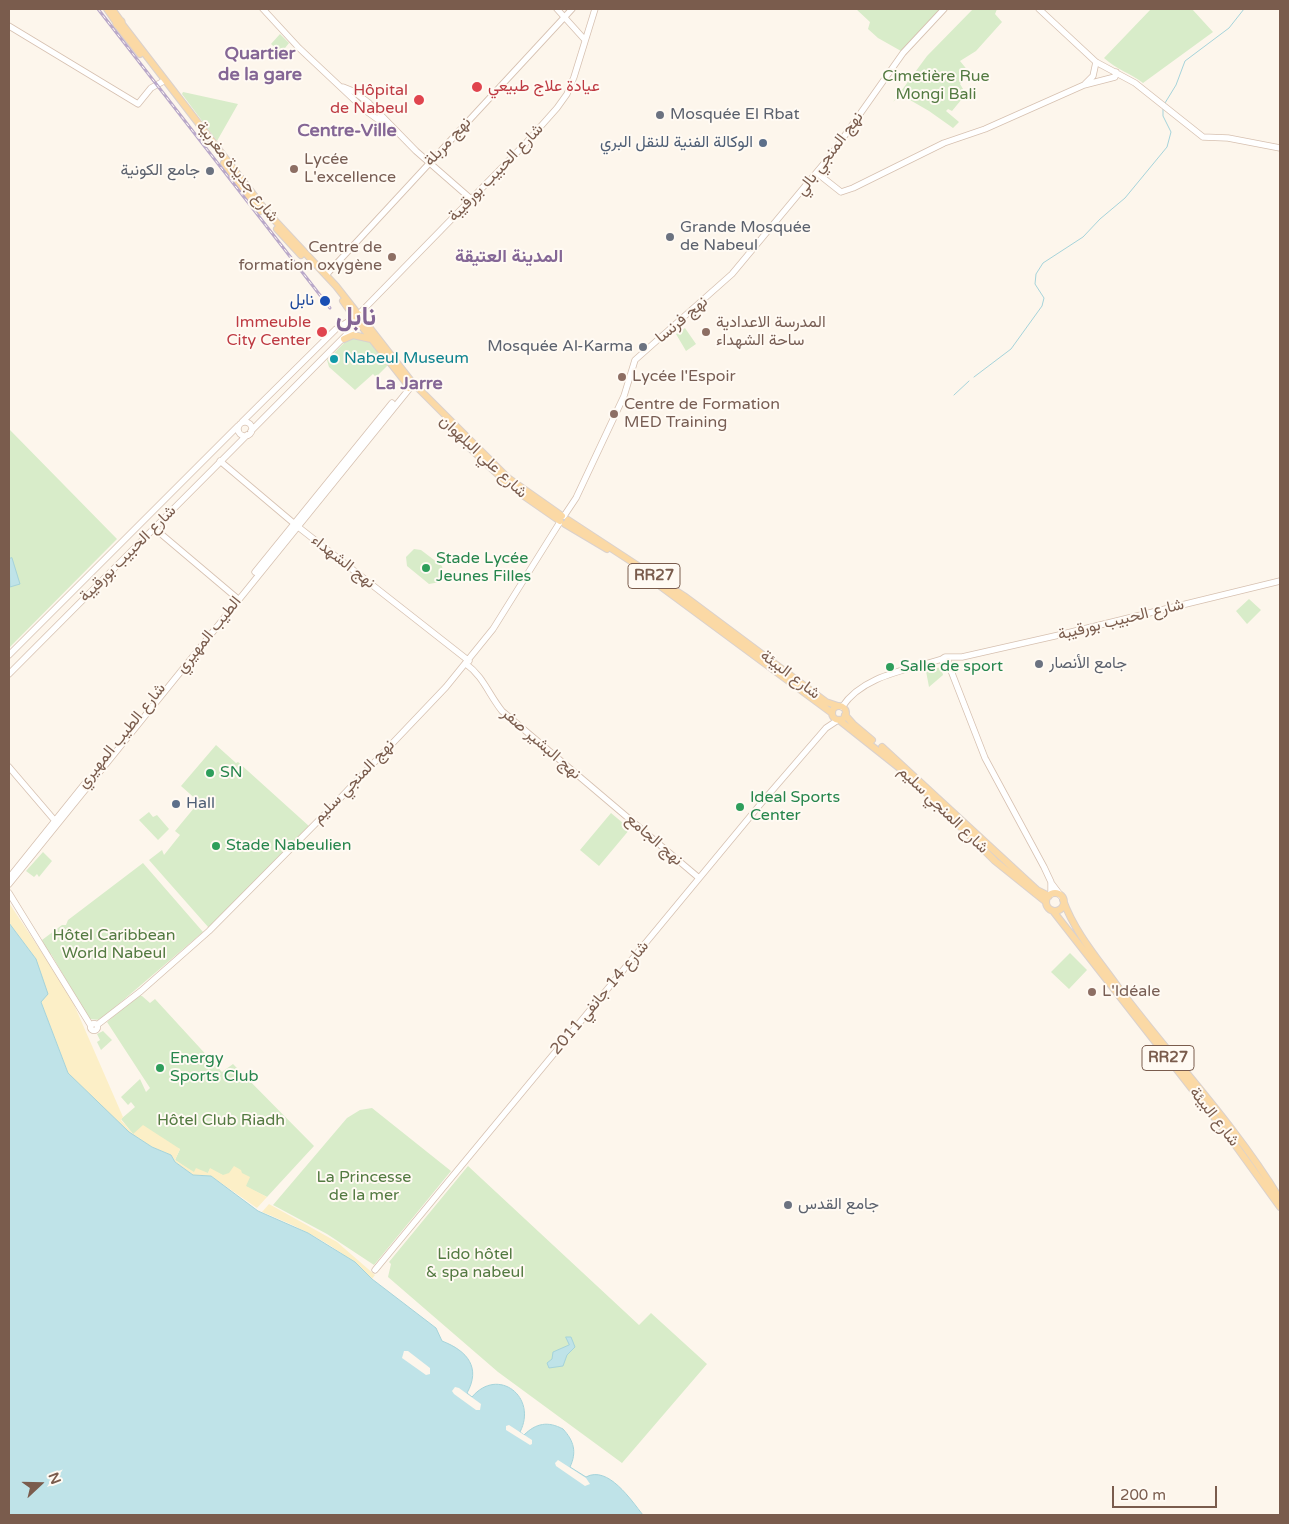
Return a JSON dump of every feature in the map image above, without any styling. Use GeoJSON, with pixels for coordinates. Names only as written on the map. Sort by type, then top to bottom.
{"type":"FeatureCollection","features":[{"type":"Feature","properties":{"kind":"main road"},"geometry":{"type":"LineString","coordinates":[[107,9],[119,23]]}},
{"type":"Feature","properties":{"kind":"main road"},"geometry":{"type":"LineString","coordinates":[[112,9],[119,23]]}},
{"type":"Feature","properties":{"kind":"main road","name":"شارع جديدة مغربية"},"geometry":{"type":"LineString","coordinates":[[119,23],[250,198],[325,277]]}},
{"type":"Feature","properties":{"kind":"main road","name":"شارع جديدة مغربية"},"geometry":{"type":"LineString","coordinates":[[119,23],[266,211],[325,277],[357,318]]}},
{"type":"Feature","properties":{"kind":"main road","name":"شارع علي البلهوان"},"geometry":{"type":"LineString","coordinates":[[357,318],[410,385],[508,478],[564,520],[638,565],[739,640]]}},
{"type":"Feature","properties":{"kind":"main road","name":"شارع علي البلهوان"},"geometry":{"type":"LineString","coordinates":[[357,318],[410,385]]}},
{"type":"Feature","properties":{"kind":"main road"},"geometry":{"type":"LineString","coordinates":[[344,338],[359,335],[374,341]]}},
{"type":"Feature","properties":{"kind":"main road","name":"شارع البيئة"},"geometry":{"type":"LineString","coordinates":[[739,640],[829,704],[843,709]]}},
{"type":"Feature","properties":{"kind":"main road","name":"شارع البيئة"},"geometry":{"type":"LineString","coordinates":[[739,640],[839,720]]}},
{"type":"Feature","properties":{"kind":"main road"},"geometry":{"type":"LineString","coordinates":[[832,714],[834,707],[843,709],[839,720]]}},
{"type":"Feature","properties":{"kind":"main road","name":"شارع المنجي سليم"},"geometry":{"type":"LineString","coordinates":[[843,709],[853,724],[910,770],[1037,890],[1048,897]]}},
{"type":"Feature","properties":{"kind":"main road","name":"شارع المنجي سليم"},"geometry":{"type":"LineString","coordinates":[[839,720],[907,774],[995,861],[1048,897]]}},
{"type":"Feature","properties":{"kind":"main road"},"geometry":{"type":"LineString","coordinates":[[1048,897],[1057,893],[1062,898],[1060,909],[1053,911]]}},
{"type":"Feature","properties":{"kind":"main road","name":"RR27"},"geometry":{"type":"LineString","coordinates":[[1048,897],[1048,908],[1053,911]]}},
{"type":"Feature","properties":{"kind":"main road","name":"شارع البيئة"},"geometry":{"type":"LineString","coordinates":[[1062,898],[1078,933],[1233,1133],[1280,1199]]}},
{"type":"Feature","properties":{"kind":"main road","name":"شارع البيئة"},"geometry":{"type":"LineString","coordinates":[[1053,911],[1228,1135],[1280,1207]]}},
{"type":"Feature","properties":{"kind":"street"},"geometry":{"type":"LineString","coordinates":[[263,9],[299,48],[365,110],[395,131]]}},
{"type":"Feature","properties":{"kind":"street"},"geometry":{"type":"LineString","coordinates":[[557,9],[586,40]]}},
{"type":"Feature","properties":{"kind":"street","name":"نهج مربلة"},"geometry":{"type":"LineString","coordinates":[[325,277],[572,9]]}},
{"type":"Feature","properties":{"kind":"street","name":"شارع الحبيب بورقيبة"},"geometry":{"type":"LineString","coordinates":[[9,674],[344,338],[357,318],[526,144],[557,108],[570,86],[595,9]]}},
{"type":"Feature","properties":{"kind":"street","name":"نهج المنجي بالي"},"geometry":{"type":"LineString","coordinates":[[732,274],[817,173],[855,124],[894,65],[944,9]]}},
{"type":"Feature","properties":{"kind":"street"},"geometry":{"type":"LineString","coordinates":[[1039,9],[1096,62],[1135,82],[1204,137],[1228,138],[1280,148]]}},
{"type":"Feature","properties":{"kind":"street"},"geometry":{"type":"LineString","coordinates":[[9,26],[138,104],[151,88],[162,82]]}},
{"type":"Feature","properties":{"kind":"street"},"geometry":{"type":"LineString","coordinates":[[1084,85],[1093,76],[1096,62]]}},
{"type":"Feature","properties":{"kind":"street"},"geometry":{"type":"LineString","coordinates":[[817,173],[841,192],[853,188],[944,143],[985,130],[1084,85],[1115,77],[1116,72]]}},
{"type":"Feature","properties":{"kind":"street"},"geometry":{"type":"LineString","coordinates":[[341,86],[353,91],[370,105],[395,131],[471,199]]}},
{"type":"Feature","properties":{"kind":"street"},"geometry":{"type":"LineString","coordinates":[[365,110],[371,110],[370,105]]}},
{"type":"Feature","properties":{"kind":"street","name":"نهج فرنسا"},"geometry":{"type":"LineString","coordinates":[[632,365],[636,359],[715,292],[732,274]]}},
{"type":"Feature","properties":{"kind":"street","name":"شارع الحبيب بورقيبة"},"geometry":{"type":"LineString","coordinates":[[9,655],[336,329],[357,318]]}},
{"type":"Feature","properties":{"kind":"street","name":"نهج المنجي سليم"},"geometry":{"type":"LineString","coordinates":[[9,892],[94,1026],[141,991],[209,932],[327,812],[467,662],[492,629],[564,520],[601,447],[626,390],[632,365]]}},
{"type":"Feature","properties":{"kind":"street","name":"شارع الطيب المهيري"},"geometry":{"type":"LineString","coordinates":[[9,878],[410,385]]}},
{"type":"Feature","properties":{"kind":"street"},"geometry":{"type":"LineString","coordinates":[[240,424],[249,424],[249,433],[240,433],[240,424]]}},
{"type":"Feature","properties":{"kind":"street","name":"نهج الشهداء"},"geometry":{"type":"LineString","coordinates":[[220,461],[295,525],[467,662]]}},
{"type":"Feature","properties":{"kind":"street"},"geometry":{"type":"LineString","coordinates":[[154,528],[237,598]]}},
{"type":"Feature","properties":{"kind":"street","name":"شارع الحبيب بورقيبة"},"geometry":{"type":"LineString","coordinates":[[843,709],[853,697],[870,686],[962,657],[1280,581]]}},
{"type":"Feature","properties":{"kind":"street","name":"نهج البشير صفر"},"geometry":{"type":"LineString","coordinates":[[467,662],[479,676],[502,711],[606,799]]}},
{"type":"Feature","properties":{"kind":"street"},"geometry":{"type":"LineString","coordinates":[[945,662],[992,774],[1051,882],[1062,898]]}},
{"type":"Feature","properties":{"kind":"street"},"geometry":{"type":"LineString","coordinates":[[9,664],[11,669],[9,674]]}},
{"type":"Feature","properties":{"kind":"street"},"geometry":{"type":"LineString","coordinates":[[826,728],[832,714]]}},
{"type":"Feature","properties":{"kind":"street"},"geometry":{"type":"LineString","coordinates":[[826,728],[839,720]]}},
{"type":"Feature","properties":{"kind":"street","name":"شارع 14 جانفي 2011"},"geometry":{"type":"LineString","coordinates":[[375,1270],[699,878],[826,728]]}},
{"type":"Feature","properties":{"kind":"street"},"geometry":{"type":"LineString","coordinates":[[9,767],[56,822],[9,884]]}},
{"type":"Feature","properties":{"kind":"street","name":"نهج الجامع"},"geometry":{"type":"LineString","coordinates":[[606,799],[699,878]]}},
{"type":"Feature","properties":{"kind":"street"},"geometry":{"type":"LineString","coordinates":[[1048,897],[1051,882]]}},
{"type":"Feature","properties":{"kind":"green space"},"geometry":{"type":"Polygon","coordinates":[[[856,9],[941,9],[901,51],[878,38],[868,29],[870,22],[856,9]]]}},
{"type":"Feature","properties":{"kind":"green space","name":"Cimetière Rue Mongi Bali"},"geometry":{"type":"Polygon","coordinates":[[[973,9],[997,9],[995,14],[1002,22],[976,51],[960,61],[969,72],[960,84],[966,94],[952,111],[948,109],[946,111],[959,122],[953,128],[910,100],[898,97],[893,102],[927,56],[973,9]]]}},
{"type":"Feature","properties":{"kind":"green space"},"geometry":{"type":"Polygon","coordinates":[[[1151,9],[1192,9],[1213,32],[1143,83],[1104,58],[1151,9]]]}},
{"type":"Feature","properties":{"kind":"green space"},"geometry":{"type":"Polygon","coordinates":[[[280,34],[289,43],[281,53],[271,44],[280,34]]]}},
{"type":"Feature","properties":{"kind":"green space"},"geometry":{"type":"Polygon","coordinates":[[[183,92],[238,104],[217,141],[182,94],[183,92]]]}},
{"type":"Feature","properties":{"kind":"green space"},"geometry":{"type":"Polygon","coordinates":[[[685,328],[696,344],[686,351],[676,334],[685,328]]]}},
{"type":"Feature","properties":{"kind":"green space"},"geometry":{"type":"Polygon","coordinates":[[[357,338],[369,341],[388,365],[376,377],[373,374],[355,390],[329,367],[327,360],[347,340],[357,338]]]}},
{"type":"Feature","properties":{"kind":"green space"},"geometry":{"type":"Polygon","coordinates":[[[9,431],[117,539],[9,648],[9,431]]]}},
{"type":"Feature","properties":{"kind":"green space","name":"Stade Lycée Jeunes Filles"},"geometry":{"type":"Polygon","coordinates":[[[414,549],[421,550],[442,566],[444,576],[440,582],[429,584],[407,566],[406,557],[414,549]]]}},
{"type":"Feature","properties":{"kind":"green space"},"geometry":{"type":"Polygon","coordinates":[[[1249,599],[1261,610],[1247,624],[1236,611],[1249,599]]]}},
{"type":"Feature","properties":{"kind":"green space"},"geometry":{"type":"Polygon","coordinates":[[[941,667],[943,675],[929,687],[926,671],[941,667]]]}},
{"type":"Feature","properties":{"kind":"green space"},"geometry":{"type":"Polygon","coordinates":[[[216,745],[236,763],[238,762],[310,827],[209,928],[149,860],[162,850],[164,855],[180,835],[175,831],[199,802],[181,786],[216,745]]]}},
{"type":"Feature","properties":{"kind":"green space"},"geometry":{"type":"Polygon","coordinates":[[[149,812],[153,817],[157,815],[169,829],[158,840],[139,820],[149,812]]]}},
{"type":"Feature","properties":{"kind":"green space"},"geometry":{"type":"Polygon","coordinates":[[[611,813],[630,829],[599,866],[580,850],[611,813]]]}},
{"type":"Feature","properties":{"kind":"green space"},"geometry":{"type":"Polygon","coordinates":[[[43,852],[52,861],[39,877],[37,874],[34,877],[26,871],[43,852]]]}},
{"type":"Feature","properties":{"kind":"green space","name":"Hôtel Caribbean World Nabeul"},"geometry":{"type":"Polygon","coordinates":[[[143,863],[203,932],[100,1020],[89,1019],[51,954],[48,955],[42,940],[62,925],[66,925],[68,920],[143,863]]]}},
{"type":"Feature","properties":{"kind":"green space"},"geometry":{"type":"Polygon","coordinates":[[[1070,953],[1087,970],[1069,989],[1051,972],[1070,953]]]}},
{"type":"Feature","properties":{"kind":"green space","name":"Hôtel Club Riadh"},"geometry":{"type":"Polygon","coordinates":[[[138,995],[150,1003],[155,999],[222,1072],[233,1064],[314,1146],[267,1197],[210,1169],[208,1173],[194,1173],[175,1160],[180,1149],[133,1134],[121,1119],[135,1107],[131,1102],[128,1105],[121,1097],[140,1079],[146,1092],[150,1088],[107,1022],[138,995]]]}},
{"type":"Feature","properties":{"kind":"green space"},"geometry":{"type":"Polygon","coordinates":[[[103,1031],[112,1040],[101,1050],[97,1042],[100,1040],[97,1034],[103,1031]]]}},
{"type":"Feature","properties":{"kind":"green space","name":"La Princesse de la mer"},"geometry":{"type":"Polygon","coordinates":[[[372,1108],[451,1171],[374,1265],[327,1234],[273,1205],[347,1118],[360,1110],[372,1108]]]}},
{"type":"Feature","properties":{"kind":"green space","name":"Lido hôtel & spa nabeul"},"geometry":{"type":"Polygon","coordinates":[[[468,1166],[639,1325],[651,1313],[707,1364],[622,1463],[498,1372],[388,1277],[391,1264],[389,1262],[468,1166]]]}},
{"type":"Feature","properties":{"kind":"sand"},"geometry":{"type":"Polygon","coordinates":[[[9,903],[69,993],[123,1117],[121,1120],[133,1134],[143,1125],[180,1149],[175,1160],[194,1172],[196,1168],[208,1173],[210,1168],[223,1175],[229,1173],[234,1166],[241,1170],[242,1173],[250,1177],[246,1186],[267,1197],[257,1208],[211,1176],[193,1175],[175,1162],[171,1155],[152,1147],[129,1133],[68,1073],[41,1002],[36,959],[9,923],[9,903]]]}},
{"type":"Feature","properties":{"kind":"sand"},"geometry":{"type":"Polygon","coordinates":[[[269,1204],[337,1242],[375,1275],[372,1279],[335,1248],[292,1225],[262,1212],[269,1204]]]}},
{"type":"Feature","properties":{"kind":"water"},"geometry":{"type":"Polygon","coordinates":[[[12,558],[20,584],[10,587],[9,559],[12,558]]]}},
{"type":"Feature","properties":{"kind":"water"},"geometry":{"type":"Polygon","coordinates":[[[9,923],[36,959],[48,994],[41,1002],[68,1073],[129,1132],[152,1147],[171,1155],[175,1162],[193,1175],[211,1176],[258,1211],[308,1233],[355,1262],[372,1279],[436,1328],[442,1341],[465,1355],[472,1368],[473,1376],[467,1393],[472,1397],[482,1388],[493,1384],[503,1385],[512,1390],[520,1397],[524,1407],[524,1419],[520,1432],[524,1435],[533,1428],[547,1424],[563,1429],[572,1442],[574,1452],[570,1467],[586,1477],[594,1475],[603,1476],[611,1480],[625,1493],[643,1515],[9,1515],[9,923]]]}},
{"type":"Feature","properties":{"kind":"water"},"geometry":{"type":"Polygon","coordinates":[[[566,1337],[571,1337],[575,1347],[567,1355],[563,1366],[549,1368],[547,1363],[552,1359],[553,1352],[569,1345],[566,1337]]]}},
{"type":"Feature","properties":{"kind":"pier"},"geometry":{"type":"Polygon","coordinates":[[[404,1351],[408,1351],[430,1368],[430,1374],[426,1375],[402,1358],[404,1351]]]}},
{"type":"Feature","properties":{"kind":"pier"},"geometry":{"type":"Polygon","coordinates":[[[455,1387],[481,1404],[480,1410],[476,1410],[454,1394],[452,1391],[455,1387]]]}},
{"type":"Feature","properties":{"kind":"pier"},"geometry":{"type":"Polygon","coordinates":[[[509,1425],[532,1440],[532,1444],[530,1445],[506,1430],[506,1426],[509,1425]]]}},
{"type":"Feature","properties":{"kind":"pier"},"geometry":{"type":"Polygon","coordinates":[[[558,1460],[586,1478],[590,1484],[585,1486],[556,1466],[555,1463],[558,1460]]]}},
{"type":"Feature","properties":{"kind":"waterway"},"geometry":{"type":"LineString","coordinates":[[1165,103],[1176,85],[1185,61],[1229,28],[1244,9]]}},
{"type":"Feature","properties":{"kind":"waterway"},"geometry":{"type":"LineString","coordinates":[[974,377],[1011,349],[1042,306],[1044,298],[1035,284],[1036,274],[1043,263],[1083,237],[1100,219],[1125,198],[1167,147],[1171,132],[1163,116],[1163,109]]}},
{"type":"Feature","properties":{"kind":"waterway"},"geometry":{"type":"LineString","coordinates":[[954,395],[969,381]]}},
{"type":"Feature","properties":{"kind":"railway"},"geometry":{"type":"LineString","coordinates":[[98,9],[330,308]]}},
{"type":"Feature","properties":{"kind":"place","name":"عيادة علاج طبيعي"},"geometry":{"type":"Point","coordinates":[477,87]}},
{"type":"Feature","properties":{"kind":"place","name":"Hôpital de Nabeul"},"geometry":{"type":"Point","coordinates":[419,100]}},
{"type":"Feature","properties":{"kind":"place","name":"Mosquée El Rbat"},"geometry":{"type":"Point","coordinates":[660,115]}},
{"type":"Feature","properties":{"kind":"place","name":"الوكالة الفنية للنقل البري"},"geometry":{"type":"Point","coordinates":[763,143]}},
{"type":"Feature","properties":{"kind":"place","name":"Lycée L'excellence"},"geometry":{"type":"Point","coordinates":[294,169]}},
{"type":"Feature","properties":{"kind":"place","name":"جامع الكونية"},"geometry":{"type":"Point","coordinates":[210,171]}},
{"type":"Feature","properties":{"kind":"place","name":"Grande Mosquée de Nabeul"},"geometry":{"type":"Point","coordinates":[670,237]}},
{"type":"Feature","properties":{"kind":"place","name":"Centre de formation oxygène"},"geometry":{"type":"Point","coordinates":[392,257]}},
{"type":"Feature","properties":{"kind":"place","name":"نابل"},"geometry":{"type":"Point","coordinates":[325,301]}},
{"type":"Feature","properties":{"kind":"place","name":"Immeuble City Center"},"geometry":{"type":"Point","coordinates":[322,332]}},
{"type":"Feature","properties":{"kind":"place","name":"المدرسة الاعدادية ساحة الشهداء"},"geometry":{"type":"Point","coordinates":[706,332]}},
{"type":"Feature","properties":{"kind":"place","name":"Mosquée Al-Karma"},"geometry":{"type":"Point","coordinates":[643,347]}},
{"type":"Feature","properties":{"kind":"place","name":"Nabeul Museum"},"geometry":{"type":"Point","coordinates":[334,359]}},
{"type":"Feature","properties":{"kind":"place","name":"Lycée l'Espoir"},"geometry":{"type":"Point","coordinates":[622,377]}},
{"type":"Feature","properties":{"kind":"place","name":"Centre de Formation MED Training"},"geometry":{"type":"Point","coordinates":[614,414]}},
{"type":"Feature","properties":{"kind":"place","name":"Stade Lycée Jeunes Filles"},"geometry":{"type":"Point","coordinates":[426,568]}},
{"type":"Feature","properties":{"kind":"place","name":"جامع الأنصار"},"geometry":{"type":"Point","coordinates":[1039,664]}},
{"type":"Feature","properties":{"kind":"place","name":"Salle de sport"},"geometry":{"type":"Point","coordinates":[890,667]}},
{"type":"Feature","properties":{"kind":"place","name":"SN"},"geometry":{"type":"Point","coordinates":[210,773]}},
{"type":"Feature","properties":{"kind":"place","name":"Hall"},"geometry":{"type":"Point","coordinates":[176,804]}},
{"type":"Feature","properties":{"kind":"place","name":"Ideal Sports Center"},"geometry":{"type":"Point","coordinates":[740,807]}},
{"type":"Feature","properties":{"kind":"place","name":"Stade Nabeulien"},"geometry":{"type":"Point","coordinates":[216,846]}},
{"type":"Feature","properties":{"kind":"place","name":"L'Idéale"},"geometry":{"type":"Point","coordinates":[1092,992]}},
{"type":"Feature","properties":{"kind":"place","name":"Energy Sports Club"},"geometry":{"type":"Point","coordinates":[160,1068]}},
{"type":"Feature","properties":{"kind":"place","name":"جامع القدس"},"geometry":{"type":"Point","coordinates":[788,1205]}},
{"type":"Feature","properties":{"kind":"district","name":"Quartier de la gare"},"geometry":{"type":"Point","coordinates":[260,64]}},
{"type":"Feature","properties":{"kind":"district","name":"Centre-Ville"},"geometry":{"type":"Point","coordinates":[347,131]}},
{"type":"Feature","properties":{"kind":"district","name":"المدينة العتيقة"},"geometry":{"type":"Point","coordinates":[509,257]}},
{"type":"Feature","properties":{"kind":"district","name":"نابل"},"geometry":{"type":"Point","coordinates":[356,318]}},
{"type":"Feature","properties":{"kind":"district","name":"La Jarre"},"geometry":{"type":"Point","coordinates":[409,384]}}]}
